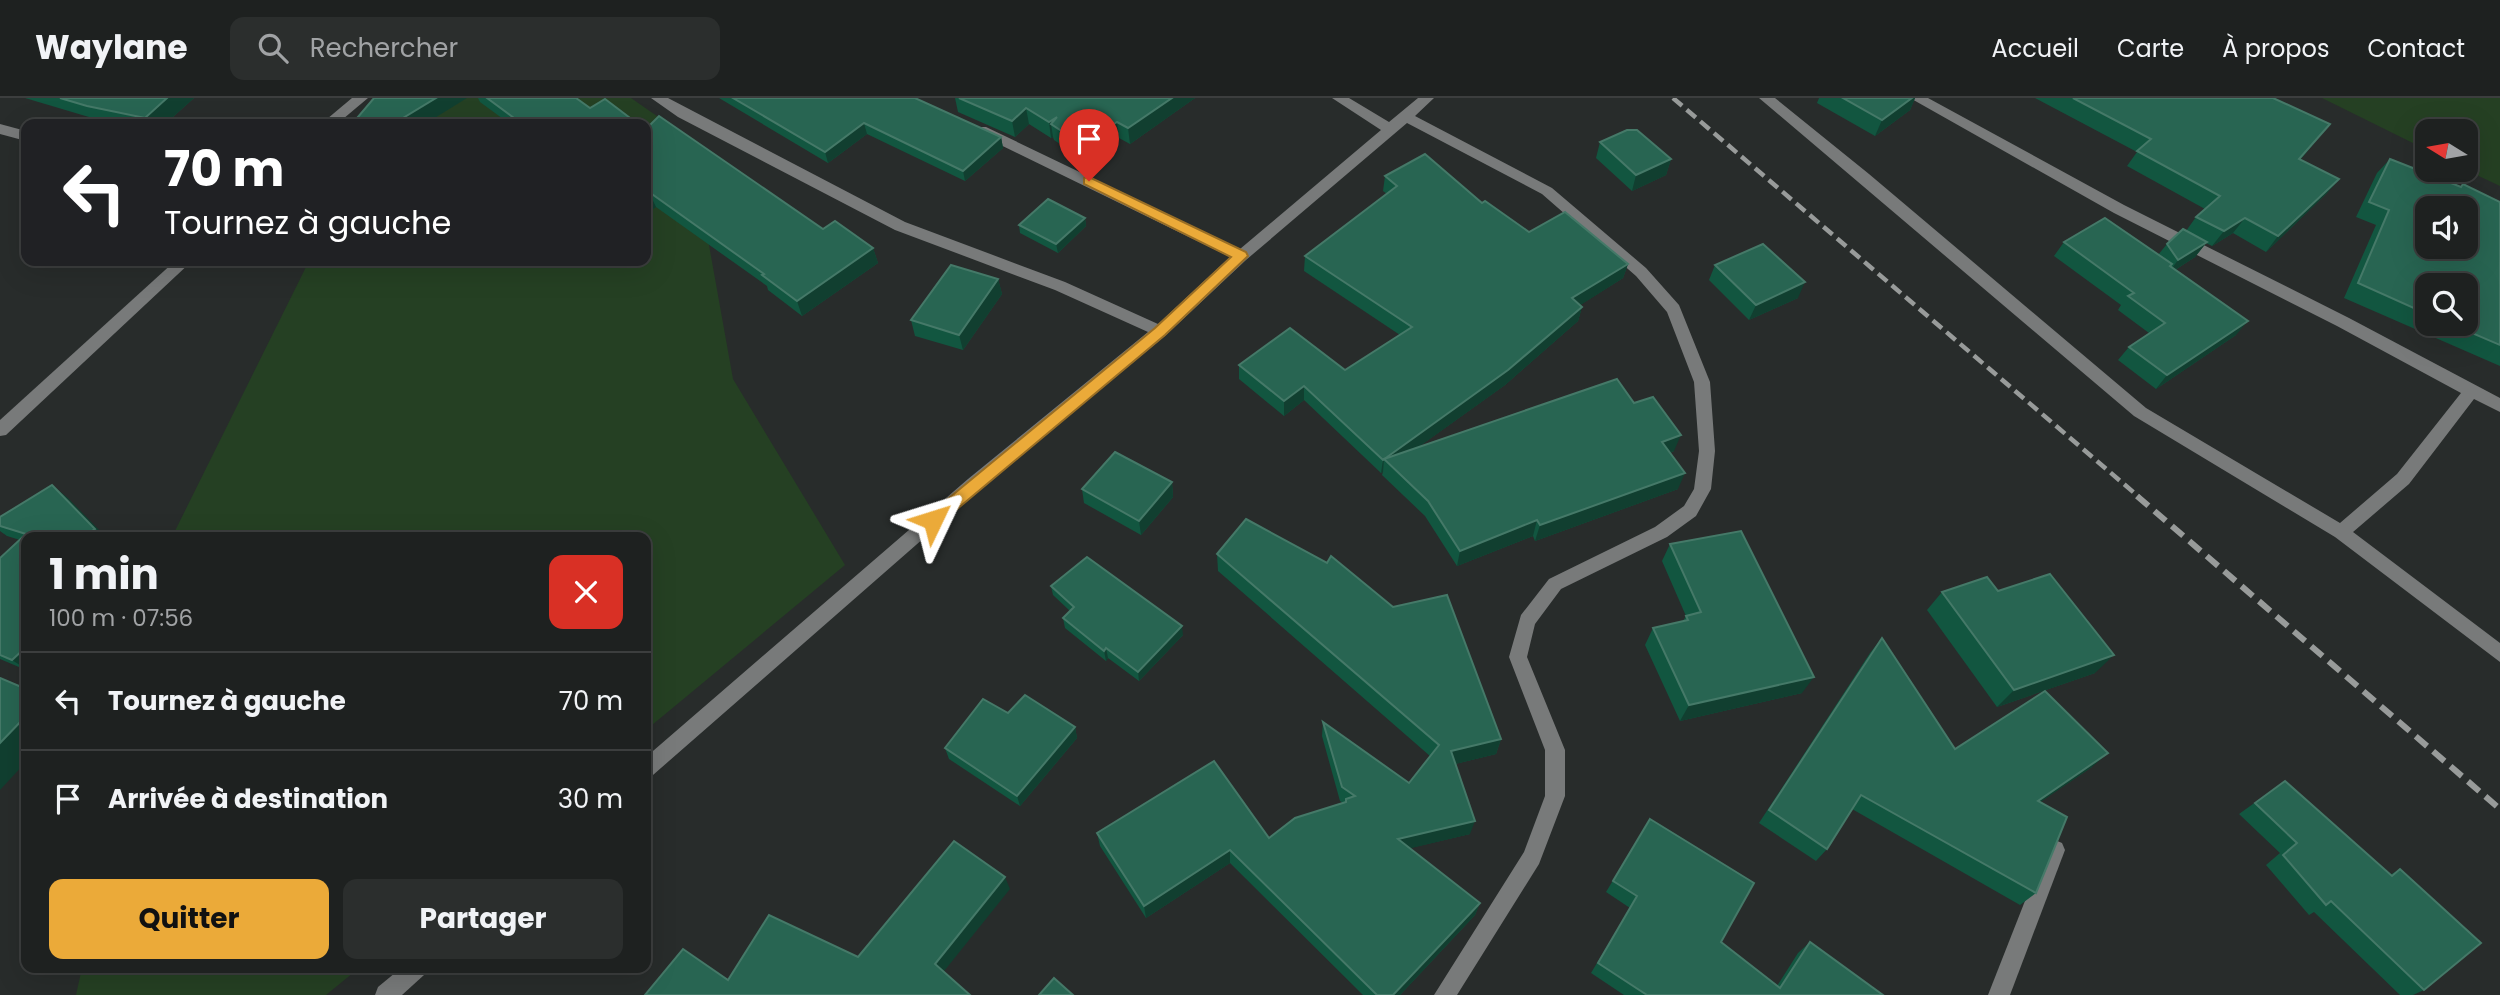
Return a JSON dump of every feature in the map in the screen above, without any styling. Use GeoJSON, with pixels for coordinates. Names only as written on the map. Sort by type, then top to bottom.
{"type":"FeatureCollection","features":[{"type":"Feature","properties":{"kind":"street"},"geometry":{"type":"LineString","coordinates":[[335,119],[362,98]]}},
{"type":"Feature","properties":{"kind":"street"},"geometry":{"type":"LineString","coordinates":[[658,98],[683,114],[900,226],[1060,286],[1160,331]]}},
{"type":"Feature","properties":{"kind":"street"},"geometry":{"type":"LineString","coordinates":[[1339,98],[1390,129]]}},
{"type":"Feature","properties":{"kind":"street"},"geometry":{"type":"LineString","coordinates":[[651,765],[974,484],[1160,331],[1241,256],[1427,98]]}},
{"type":"Feature","properties":{"kind":"street"},"geometry":{"type":"LineString","coordinates":[[1766,98],[1864,177],[2140,412],[2341,532],[2500,654]]}},
{"type":"Feature","properties":{"kind":"street"},"geometry":{"type":"LineString","coordinates":[[1917,98],[2152,226],[2500,406]]}},
{"type":"Feature","properties":{"kind":"street"},"geometry":{"type":"LineString","coordinates":[[1405,116],[1547,191],[1642,272],[1674,309],[1702,382],[1707,452],[1702,489],[1690,511],[1661,532],[1555,584],[1527,621],[1518,657],[1555,750],[1555,796],[1532,857],[1445,995]]}},
{"type":"Feature","properties":{"kind":"street"},"geometry":{"type":"LineString","coordinates":[[965,123],[1241,256]]}},
{"type":"Feature","properties":{"kind":"street"},"geometry":{"type":"LineString","coordinates":[[0,129],[21,135]]}},
{"type":"Feature","properties":{"kind":"street"},"geometry":{"type":"LineString","coordinates":[[0,430],[179,266]]}},
{"type":"Feature","properties":{"kind":"street"},"geometry":{"type":"LineString","coordinates":[[2341,532],[2403,479],[2472,390]]}},
{"type":"Feature","properties":{"kind":"street"},"geometry":{"type":"LineString","coordinates":[[1999,995],[2055,850]]}},
{"type":"Feature","properties":{"kind":"street"},"geometry":{"type":"LineString","coordinates":[[386,995],[411,973]]}},
{"type":"Feature","properties":{"kind":"green space"},"geometry":{"type":"Polygon","coordinates":[[[389,98],[631,98],[690,139],[733,379],[845,565],[651,726],[651,532],[174,532],[307,266],[651,266],[651,119],[378,119],[389,98]]]}},
{"type":"Feature","properties":{"kind":"green space"},"geometry":{"type":"Polygon","coordinates":[[[2322,98],[2500,98],[2500,186],[2478,176],[2478,119],[2415,119],[2415,144],[2322,98]]]}},
{"type":"Feature","properties":{"kind":"green space"},"geometry":{"type":"Polygon","coordinates":[[[81,973],[353,973],[326,995],[76,995],[81,973]]]}},
{"type":"Feature","properties":{"kind":"building"},"geometry":{"type":"Polygon","coordinates":[[[60,98],[167,98],[145,118],[60,98]]]}},
{"type":"Feature","properties":{"kind":"building"},"geometry":{"type":"Polygon","coordinates":[[[374,98],[436,98],[401,119],[356,119],[374,98]]]}},
{"type":"Feature","properties":{"kind":"building"},"geometry":{"type":"Polygon","coordinates":[[[487,98],[576,98],[590,108],[605,99],[631,119],[515,119],[487,98]]]}},
{"type":"Feature","properties":{"kind":"building"},"geometry":{"type":"Polygon","coordinates":[[[733,98],[915,98],[1001,137],[963,171],[864,123],[825,152],[733,98]]]}},
{"type":"Feature","properties":{"kind":"building"},"geometry":{"type":"Polygon","coordinates":[[[959,98],[1172,98],[1128,128],[1117,122],[1083,145],[1051,124],[1057,117],[1049,122],[1026,108],[1012,121],[959,98]]]}},
{"type":"Feature","properties":{"kind":"building"},"geometry":{"type":"Polygon","coordinates":[[[1843,98],[1912,98],[1882,120],[1843,98]]]}},
{"type":"Feature","properties":{"kind":"building"},"geometry":{"type":"Polygon","coordinates":[[[2073,98],[2273,98],[2330,124],[2299,159],[2339,179],[2278,236],[2245,218],[2224,231],[2196,217],[2220,196],[2137,151],[2151,139],[2073,98]]]}},
{"type":"Feature","properties":{"kind":"building"},"geometry":{"type":"Polygon","coordinates":[[[659,116],[823,229],[835,221],[873,248],[797,301],[762,275],[764,274],[651,193],[651,124],[659,116]]]}},
{"type":"Feature","properties":{"kind":"building"},"geometry":{"type":"Polygon","coordinates":[[[1627,130],[1637,130],[1671,159],[1636,175],[1600,142],[1627,130]]]}},
{"type":"Feature","properties":{"kind":"building"},"geometry":{"type":"Polygon","coordinates":[[[1425,154],[1482,203],[1485,201],[1529,232],[1565,212],[1628,264],[1572,298],[1582,307],[1508,370],[1383,460],[1304,386],[1284,401],[1239,365],[1290,328],[1345,370],[1412,327],[1305,256],[1397,186],[1385,176],[1425,154]]]}},
{"type":"Feature","properties":{"kind":"building"},"geometry":{"type":"Polygon","coordinates":[[[2390,159],[2415,169],[2415,182],[2448,182],[2461,187],[2463,184],[2500,202],[2500,345],[2478,336],[2478,273],[2415,273],[2415,309],[2358,283],[2389,210],[2369,202],[2390,159]]]}},
{"type":"Feature","properties":{"kind":"building"},"geometry":{"type":"Polygon","coordinates":[[[1048,199],[1085,218],[1056,244],[1019,225],[1048,199]]]}},
{"type":"Feature","properties":{"kind":"building"},"geometry":{"type":"Polygon","coordinates":[[[2105,218],[2248,321],[2167,375],[2129,347],[2165,323],[2128,296],[2134,293],[2064,242],[2105,218]]]}},
{"type":"Feature","properties":{"kind":"building"},"geometry":{"type":"Polygon","coordinates":[[[2183,229],[2207,242],[2178,260],[2167,244],[2183,229]]]}},
{"type":"Feature","properties":{"kind":"building"},"geometry":{"type":"Polygon","coordinates":[[[1763,244],[1805,282],[1756,305],[1715,265],[1763,244]]]}},
{"type":"Feature","properties":{"kind":"building"},"geometry":{"type":"Polygon","coordinates":[[[951,265],[998,279],[959,335],[911,320],[951,265]]]}},
{"type":"Feature","properties":{"kind":"building"},"geometry":{"type":"Polygon","coordinates":[[[1617,379],[1634,403],[1653,397],[1681,435],[1662,442],[1685,473],[1540,525],[1537,520],[1460,551],[1428,501],[1384,459],[1617,379]]]}},
{"type":"Feature","properties":{"kind":"building"},"geometry":{"type":"Polygon","coordinates":[[[1115,452],[1172,482],[1139,521],[1082,489],[1115,452]]]}},
{"type":"Feature","properties":{"kind":"building"},"geometry":{"type":"Polygon","coordinates":[[[52,485],[95,529],[90,532],[21,532],[0,526],[0,517],[52,485]]]}},
{"type":"Feature","properties":{"kind":"building"},"geometry":{"type":"Polygon","coordinates":[[[1246,519],[1327,563],[1331,556],[1393,607],[1447,595],[1501,739],[1451,751],[1475,821],[1398,839],[1480,903],[1393,995],[1377,995],[1230,850],[1144,906],[1097,833],[1214,761],[1269,838],[1295,818],[1346,802],[1346,799],[1355,796],[1342,787],[1323,722],[1409,783],[1439,745],[1217,554],[1246,519]]]}},
{"type":"Feature","properties":{"kind":"building"},"geometry":{"type":"Polygon","coordinates":[[[1741,531],[1814,677],[1689,705],[1653,628],[1688,620],[1686,616],[1701,612],[1670,544],[1741,531]]]}},
{"type":"Feature","properties":{"kind":"building"},"geometry":{"type":"Polygon","coordinates":[[[21,539],[21,652],[12,660],[0,655],[0,558],[21,539]]]}},
{"type":"Feature","properties":{"kind":"building"},"geometry":{"type":"Polygon","coordinates":[[[1087,557],[1182,626],[1138,672],[1106,648],[1104,651],[1063,618],[1074,607],[1051,586],[1087,557]]]}},
{"type":"Feature","properties":{"kind":"building"},"geometry":{"type":"Polygon","coordinates":[[[2050,574],[2114,655],[2014,690],[1942,592],[1987,577],[1998,591],[2050,574]]]}},
{"type":"Feature","properties":{"kind":"building"},"geometry":{"type":"Polygon","coordinates":[[[1882,638],[1955,749],[2045,691],[2108,753],[2038,801],[2067,817],[2036,893],[1861,795],[1827,849],[1769,810],[1882,638]]]}},
{"type":"Feature","properties":{"kind":"building"},"geometry":{"type":"Polygon","coordinates":[[[0,678],[21,687],[21,721],[0,743],[0,678]]]}},
{"type":"Feature","properties":{"kind":"building"},"geometry":{"type":"Polygon","coordinates":[[[1025,695],[1075,727],[1017,796],[945,748],[983,699],[1008,713],[1025,695]]]}},
{"type":"Feature","properties":{"kind":"building"},"geometry":{"type":"Polygon","coordinates":[[[2285,781],[2392,876],[2400,869],[2481,943],[2424,990],[2331,901],[2326,905],[2283,855],[2297,843],[2255,803],[2285,781]]]}},
{"type":"Feature","properties":{"kind":"building"},"geometry":{"type":"Polygon","coordinates":[[[1650,819],[1754,883],[1721,942],[1780,988],[1810,942],[1883,995],[1647,995],[1598,963],[1637,896],[1613,881],[1650,819]]]}},
{"type":"Feature","properties":{"kind":"building"},"geometry":{"type":"Polygon","coordinates":[[[954,841],[1005,877],[935,964],[970,995],[645,995],[683,949],[728,980],[769,915],[858,957],[954,841]]]}},
{"type":"Feature","properties":{"kind":"building"},"geometry":{"type":"Polygon","coordinates":[[[1054,978],[1073,995],[1039,995],[1054,978]]]}},
{"type":"Feature","properties":{"kind":"railway"},"geometry":{"type":"LineString","coordinates":[[1673,98],[2139,497]]}},
{"type":"Feature","properties":{"kind":"railway"},"geometry":{"type":"LineString","coordinates":[[2137,496],[2500,809]]}},
{"type":"Feature","properties":{"kind":"route"},"geometry":{"type":"LineString","coordinates":[[933,520],[1160,331],[1241,256],[1089,181]]}}]}
